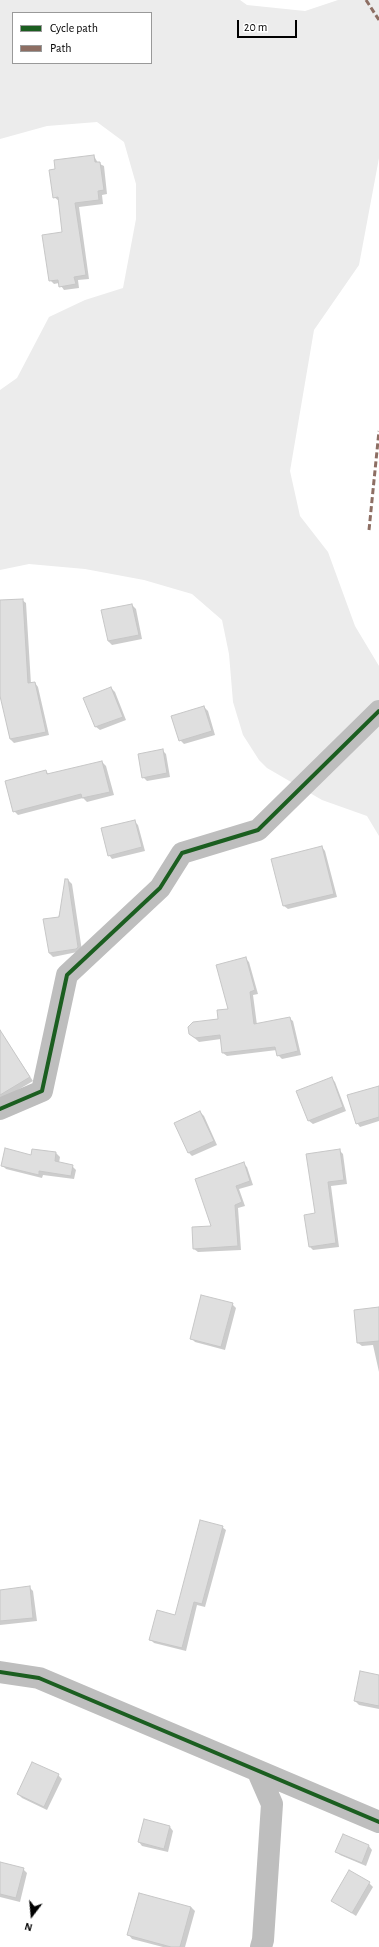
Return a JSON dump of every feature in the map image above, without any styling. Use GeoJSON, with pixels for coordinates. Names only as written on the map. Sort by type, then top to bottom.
{"type":"FeatureCollection","features":[{"type":"Feature","properties":{"kind":"street"},"geometry":{"type":"LineString","coordinates":[[0,1109],[42,1091],[67,975],[160,888],[182,853],[258,830],[379,711]]}},
{"type":"Feature","properties":{"kind":"street"},"geometry":{"type":"LineString","coordinates":[[0,1672],[39,1678],[379,1822]]}},
{"type":"Feature","properties":{"kind":"street"},"geometry":{"type":"LineString","coordinates":[[258,1772],[272,1804],[263,1940],[260,1947]]}},
{"type":"Feature","properties":{"kind":"shaded area"},"geometry":{"type":"Polygon","coordinates":[[[0,0],[240,0],[247,5],[305,11],[338,0],[379,0],[379,158],[359,265],[314,330],[290,471],[300,516],[328,552],[355,626],[379,666],[379,836],[367,816],[322,800],[267,768],[259,760],[243,735],[233,702],[229,654],[222,620],[192,594],[144,580],[85,569],[29,564],[0,570],[0,390],[17,378],[49,317],[85,300],[123,288],[136,219],[136,184],[124,142],[97,122],[47,126],[0,139],[0,0]]]}},
{"type":"Feature","properties":{"kind":"building"},"geometry":{"type":"Polygon","coordinates":[[[94,155],[95,162],[100,162],[104,190],[98,191],[99,200],[75,203],[86,275],[74,277],[76,284],[59,287],[58,280],[49,281],[42,235],[62,232],[58,197],[53,198],[49,170],[55,169],[54,160],[94,155]]]}},
{"type":"Feature","properties":{"kind":"building"},"geometry":{"type":"Polygon","coordinates":[[[23,599],[28,683],[35,682],[46,732],[10,739],[0,696],[0,600],[23,599]]]}},
{"type":"Feature","properties":{"kind":"building"},"geometry":{"type":"Polygon","coordinates":[[[132,604],[139,635],[108,641],[101,610],[132,604]]]}},
{"type":"Feature","properties":{"kind":"building"},"geometry":{"type":"Polygon","coordinates":[[[111,687],[123,717],[95,727],[83,698],[111,687]]]}},
{"type":"Feature","properties":{"kind":"building"},"geometry":{"type":"Polygon","coordinates":[[[204,706],[212,731],[179,741],[171,716],[204,706]]]}},
{"type":"Feature","properties":{"kind":"building"},"geometry":{"type":"Polygon","coordinates":[[[163,749],[167,773],[142,778],[138,754],[163,749]]]}},
{"type":"Feature","properties":{"kind":"building"},"geometry":{"type":"Polygon","coordinates":[[[102,761],[110,792],[82,798],[81,794],[13,812],[5,781],[46,770],[47,774],[102,761]]]}},
{"type":"Feature","properties":{"kind":"building"},"geometry":{"type":"Polygon","coordinates":[[[135,820],[142,847],[108,856],[101,828],[135,820]]]}},
{"type":"Feature","properties":{"kind":"building"},"geometry":{"type":"Polygon","coordinates":[[[322,846],[334,894],[283,906],[271,859],[322,846]]]}},
{"type":"Feature","properties":{"kind":"building"},"geometry":{"type":"Polygon","coordinates":[[[65,879],[68,879],[78,947],[76,949],[49,953],[43,919],[59,917],[65,879]]]}},
{"type":"Feature","properties":{"kind":"building"},"geometry":{"type":"Polygon","coordinates":[[[246,957],[255,990],[250,992],[254,1024],[290,1017],[298,1051],[277,1056],[275,1047],[222,1053],[220,1035],[195,1038],[189,1034],[188,1027],[193,1022],[218,1019],[217,1010],[228,1009],[216,965],[246,957]]]}},
{"type":"Feature","properties":{"kind":"building"},"geometry":{"type":"Polygon","coordinates":[[[0,1030],[30,1077],[0,1095],[0,1030]]]}},
{"type":"Feature","properties":{"kind":"building"},"geometry":{"type":"Polygon","coordinates":[[[332,1077],[343,1107],[308,1121],[296,1091],[332,1077]]]}},
{"type":"Feature","properties":{"kind":"building"},"geometry":{"type":"Polygon","coordinates":[[[379,1086],[379,1117],[356,1124],[347,1095],[379,1086]]]}},
{"type":"Feature","properties":{"kind":"building"},"geometry":{"type":"Polygon","coordinates":[[[200,1111],[214,1141],[188,1153],[174,1123],[200,1111]]]}},
{"type":"Feature","properties":{"kind":"building"},"geometry":{"type":"Polygon","coordinates":[[[5,1148],[31,1155],[32,1149],[56,1152],[55,1161],[73,1165],[71,1176],[39,1171],[39,1175],[1,1166],[5,1148]]]}},
{"type":"Feature","properties":{"kind":"building"},"geometry":{"type":"Polygon","coordinates":[[[340,1149],[344,1180],[328,1182],[336,1243],[309,1247],[304,1215],[315,1213],[306,1154],[340,1149]]]}},
{"type":"Feature","properties":{"kind":"building"},"geometry":{"type":"Polygon","coordinates":[[[244,1162],[250,1181],[236,1186],[242,1202],[235,1205],[238,1246],[193,1249],[192,1227],[211,1226],[195,1179],[244,1162]]]}},
{"type":"Feature","properties":{"kind":"building"},"geometry":{"type":"Polygon","coordinates":[[[201,1295],[233,1303],[221,1347],[190,1339],[201,1295]]]}},
{"type":"Feature","properties":{"kind":"building"},"geometry":{"type":"Polygon","coordinates":[[[379,1307],[379,1341],[357,1343],[354,1310],[379,1307]]]}},
{"type":"Feature","properties":{"kind":"building"},"geometry":{"type":"Polygon","coordinates":[[[200,1520],[223,1526],[202,1604],[194,1602],[182,1648],[149,1640],[157,1610],[175,1615],[200,1520]]]}},
{"type":"Feature","properties":{"kind":"building"},"geometry":{"type":"Polygon","coordinates":[[[30,1586],[33,1618],[0,1621],[0,1590],[30,1586]]]}},
{"type":"Feature","properties":{"kind":"building"},"geometry":{"type":"Polygon","coordinates":[[[360,1671],[379,1675],[379,1706],[354,1701],[360,1671]]]}},
{"type":"Feature","properties":{"kind":"building"},"geometry":{"type":"Polygon","coordinates":[[[32,1762],[59,1774],[44,1807],[17,1794],[32,1762]]]}},
{"type":"Feature","properties":{"kind":"building"},"geometry":{"type":"Polygon","coordinates":[[[144,1819],[170,1826],[164,1849],[138,1842],[144,1819]]]}},
{"type":"Feature","properties":{"kind":"building"},"geometry":{"type":"Polygon","coordinates":[[[343,1834],[369,1845],[362,1863],[335,1852],[343,1834]]]}},
{"type":"Feature","properties":{"kind":"building"},"geometry":{"type":"Polygon","coordinates":[[[0,1862],[24,1868],[16,1898],[0,1894],[0,1862]]]}},
{"type":"Feature","properties":{"kind":"building"},"geometry":{"type":"Polygon","coordinates":[[[349,1870],[370,1882],[352,1913],[331,1901],[349,1870]]]}},
{"type":"Feature","properties":{"kind":"building"},"geometry":{"type":"Polygon","coordinates":[[[139,1893],[191,1907],[180,1947],[171,1947],[127,1935],[139,1893]]]}},
{"type":"Feature","properties":{"kind":"marked path"},"geometry":{"type":"LineString","coordinates":[[366,0],[379,20]]}},
{"type":"Feature","properties":{"kind":"marked path"},"geometry":{"type":"LineString","coordinates":[[369,530],[379,431]]}},
{"type":"Feature","properties":{"kind":"cycle path"},"geometry":{"type":"LineString","coordinates":[[0,1109],[42,1091],[67,975],[160,888],[182,853],[258,830],[379,711]]}},
{"type":"Feature","properties":{"kind":"cycle path"},"geometry":{"type":"LineString","coordinates":[[0,1672],[39,1678],[379,1822]]}}]}
